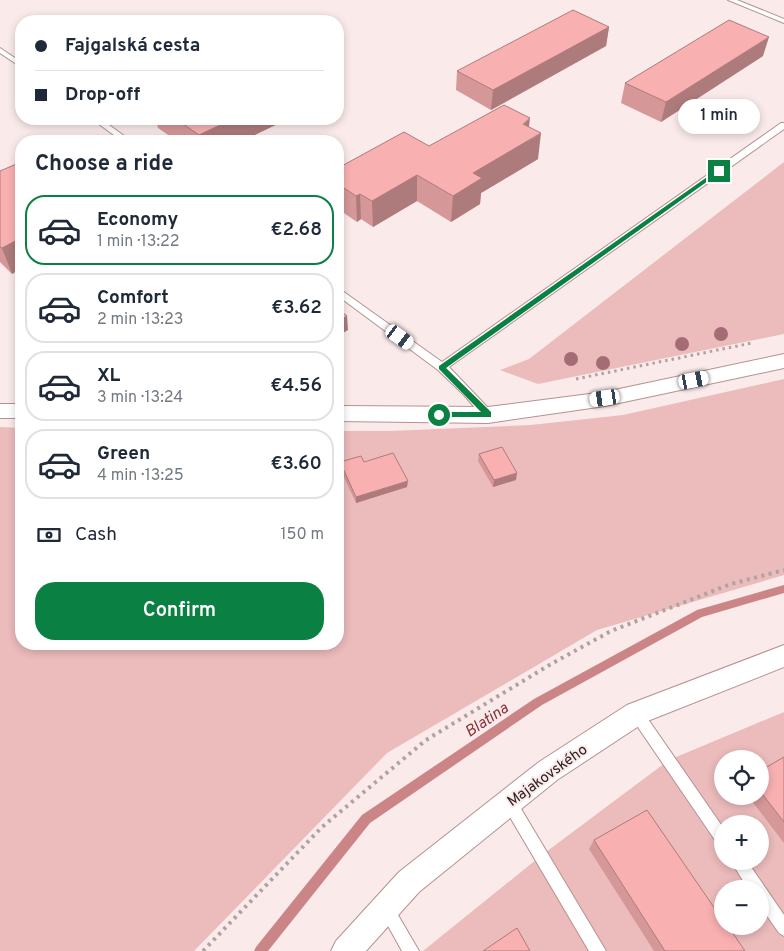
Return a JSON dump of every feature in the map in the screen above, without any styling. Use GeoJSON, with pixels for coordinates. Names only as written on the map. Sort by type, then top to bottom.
{"type":"FeatureCollection","features":[{"type":"Feature","properties":{"kind":"street"},"geometry":{"type":"LineString","coordinates":[[344,414],[488,414],[605,398],[784,361]]}},
{"type":"Feature","properties":{"kind":"street"},"geometry":{"type":"LineString","coordinates":[[0,410],[15,411]]}},
{"type":"Feature","properties":{"kind":"street","name":"Majakovského"},"geometry":{"type":"LineString","coordinates":[[346,951],[409,882],[548,772],[636,713],[784,656]]}},
{"type":"Feature","properties":{"kind":"lane"},"geometry":{"type":"LineString","coordinates":[[731,0],[784,21]]}},
{"type":"Feature","properties":{"kind":"lane"},"geometry":{"type":"LineString","coordinates":[[0,50],[15,61]]}},
{"type":"Feature","properties":{"kind":"lane"},"geometry":{"type":"LineString","coordinates":[[105,125],[119,135]]}},
{"type":"Feature","properties":{"kind":"lane"},"geometry":{"type":"LineString","coordinates":[[442,368],[784,125]]}},
{"type":"Feature","properties":{"kind":"lane"},"geometry":{"type":"LineString","coordinates":[[344,296],[442,368],[488,414]]}},
{"type":"Feature","properties":{"kind":"lane"},"geometry":{"type":"LineString","coordinates":[[636,713],[714,826]]}},
{"type":"Feature","properties":{"kind":"lane"},"geometry":{"type":"LineString","coordinates":[[509,802],[598,951]]}},
{"type":"Feature","properties":{"kind":"lane"},"geometry":{"type":"LineString","coordinates":[[769,906],[784,928]]}},
{"type":"Feature","properties":{"kind":"lane"},"geometry":{"type":"LineString","coordinates":[[386,908],[411,951]]}},
{"type":"Feature","properties":{"kind":"path"},"geometry":{"type":"LineString","coordinates":[[572,379],[755,343]]}},
{"type":"Feature","properties":{"kind":"path"},"geometry":{"type":"LineString","coordinates":[[203,951],[322,827],[426,740],[551,664],[611,631],[731,584],[784,570]]}},
{"type":"Feature","properties":{"kind":"shaded area"},"geometry":{"type":"Polygon","coordinates":[[[784,162],[784,334],[538,384],[500,370],[529,359],[784,162]]]}},
{"type":"Feature","properties":{"kind":"shaded area"},"geometry":{"type":"Polygon","coordinates":[[[784,379],[784,575],[597,630],[387,753],[194,951],[0,951],[0,427],[15,428],[15,650],[344,650],[344,431],[531,425],[623,415],[784,379]]]}},
{"type":"Feature","properties":{"kind":"shaded area"},"geometry":{"type":"Polygon","coordinates":[[[784,712],[784,951],[423,951],[542,855],[669,760],[784,712]]]}},
{"type":"Feature","properties":{"kind":"building"},"geometry":{"type":"Polygon","coordinates":[[[573,10],[609,27],[493,90],[457,71],[573,10]]]}},
{"type":"Feature","properties":{"kind":"building"},"geometry":{"type":"Polygon","coordinates":[[[729,20],[769,37],[666,102],[625,83],[729,20]]]}},
{"type":"Feature","properties":{"kind":"building"},"geometry":{"type":"Polygon","coordinates":[[[504,105],[530,118],[523,124],[541,133],[473,173],[482,178],[453,196],[417,175],[372,201],[360,194],[356,196],[344,188],[344,165],[404,132],[429,146],[504,105]]]}},
{"type":"Feature","properties":{"kind":"building"},"geometry":{"type":"Polygon","coordinates":[[[185,125],[220,125],[199,135],[185,125]]]}},
{"type":"Feature","properties":{"kind":"building"},"geometry":{"type":"Polygon","coordinates":[[[15,165],[15,241],[2,248],[0,247],[0,171],[15,165]]]}},
{"type":"Feature","properties":{"kind":"building"},"geometry":{"type":"Polygon","coordinates":[[[502,447],[517,473],[494,480],[479,454],[502,447]]]}},
{"type":"Feature","properties":{"kind":"building"},"geometry":{"type":"Polygon","coordinates":[[[393,453],[408,481],[356,497],[344,471],[344,461],[361,456],[364,462],[393,453]]]}},
{"type":"Feature","properties":{"kind":"building"},"geometry":{"type":"Polygon","coordinates":[[[784,757],[784,822],[769,803],[769,766],[784,757]]]}},
{"type":"Feature","properties":{"kind":"building"},"geometry":{"type":"Polygon","coordinates":[[[647,810],[714,907],[714,935],[734,935],[745,951],[665,951],[594,840],[647,810]]]}},
{"type":"Feature","properties":{"kind":"building"},"geometry":{"type":"Polygon","coordinates":[[[517,928],[530,951],[483,951],[517,928]]]}},
{"type":"Feature","properties":{"kind":"waterway","name":"Blatina"},"geometry":{"type":"LineString","coordinates":[[260,951],[366,819],[538,702],[700,613],[784,589]]}},
{"type":"Feature","properties":{"kind":"route"},"geometry":{"type":"LineString","coordinates":[[439,415],[488,414],[442,368],[719,171]]}}]}
